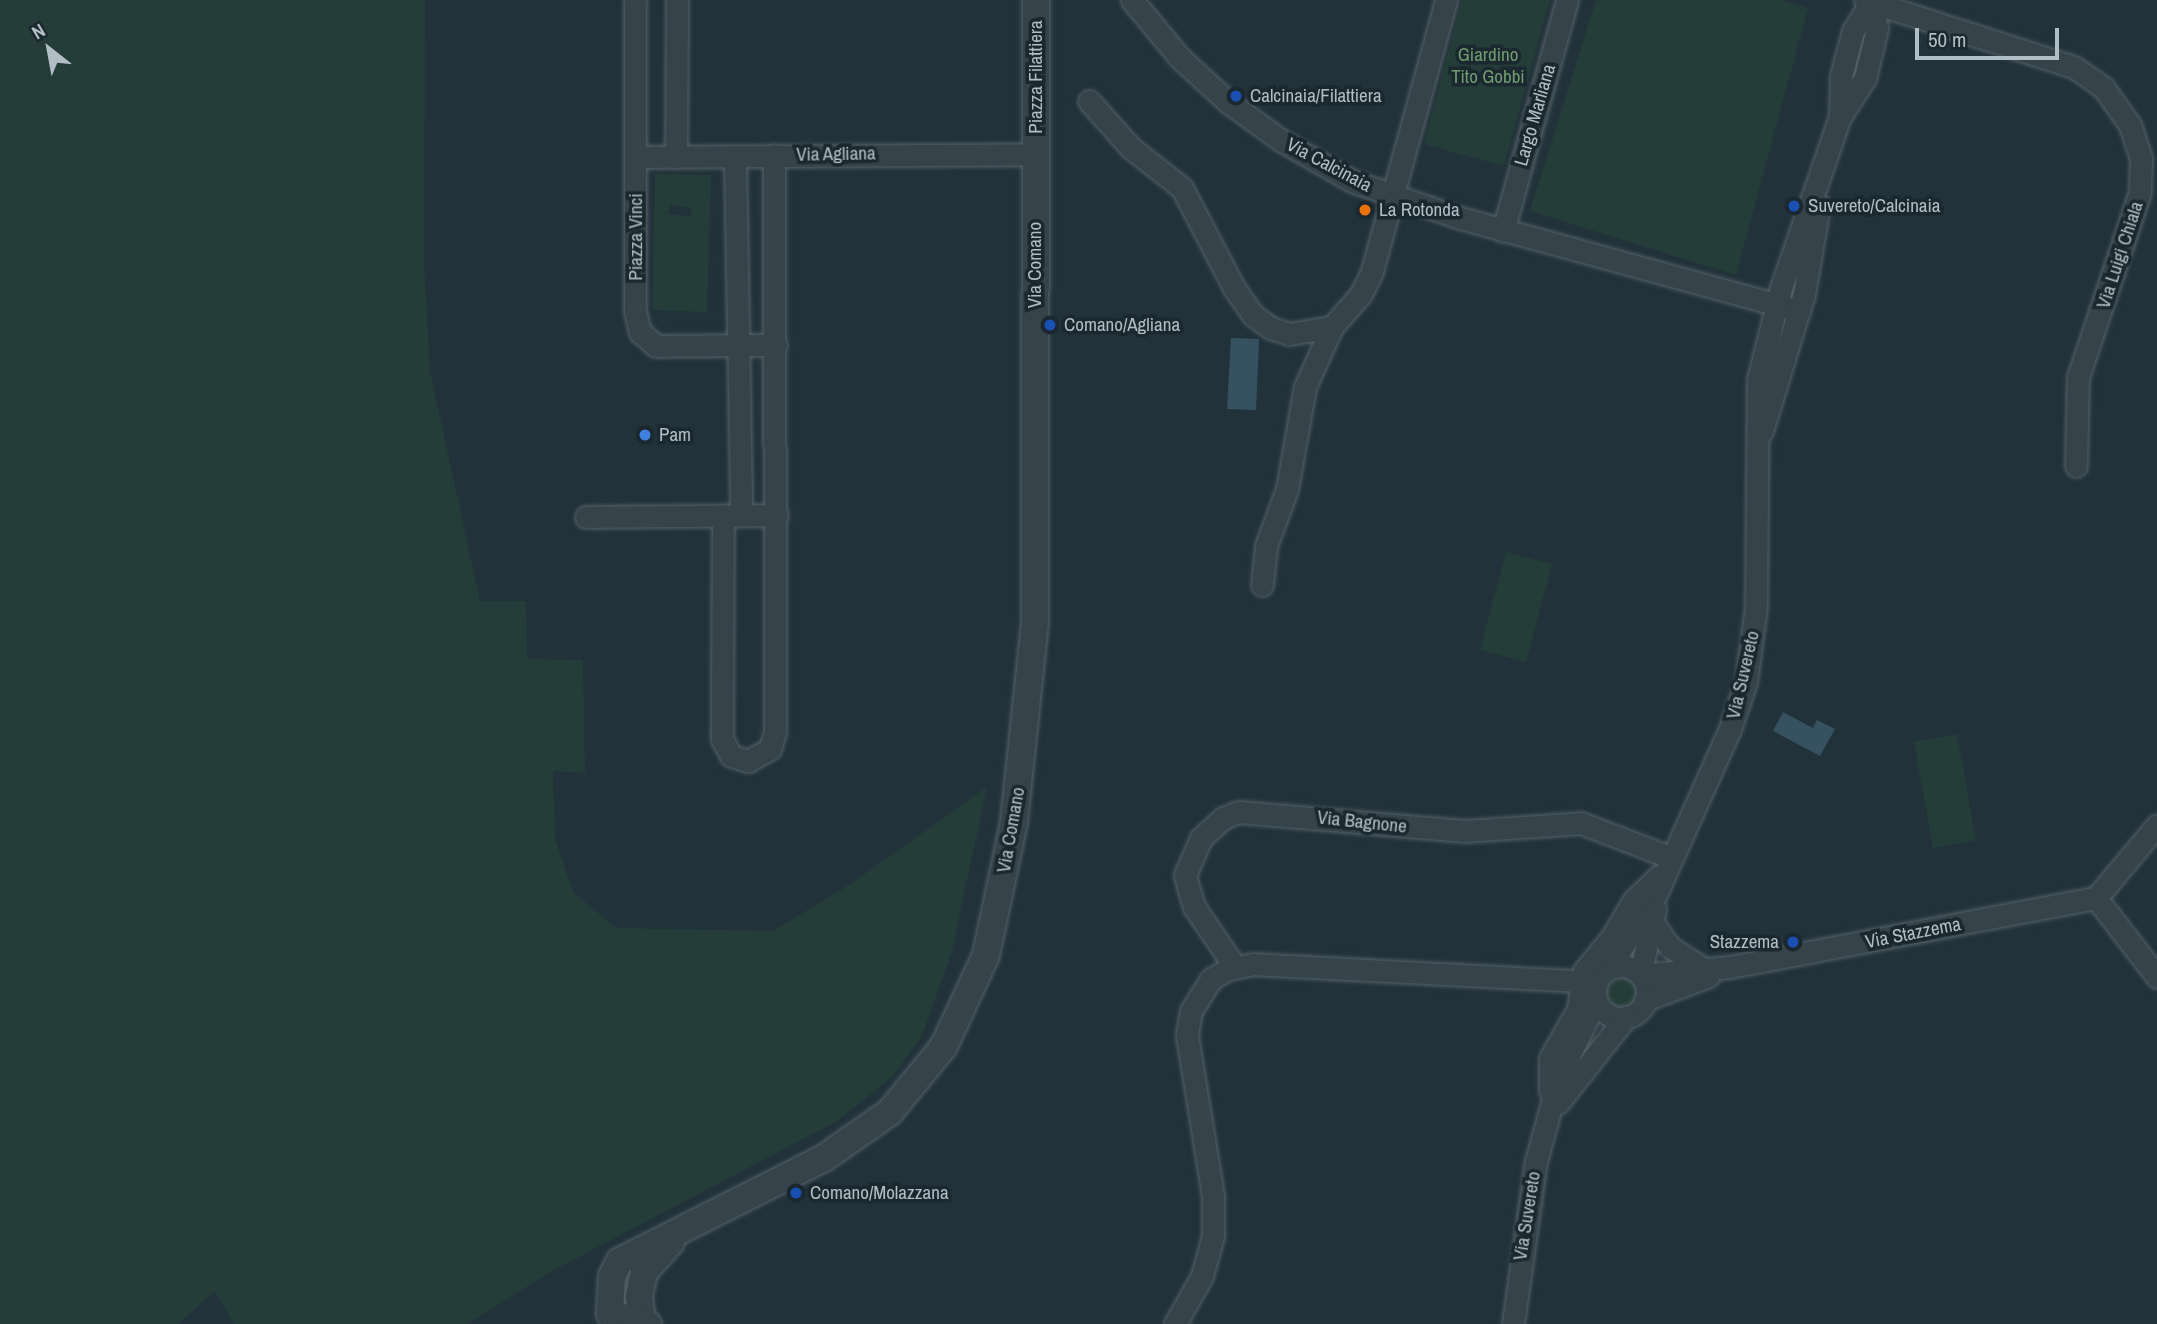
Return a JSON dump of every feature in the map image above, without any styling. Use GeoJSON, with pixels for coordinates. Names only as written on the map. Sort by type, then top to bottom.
{"type":"FeatureCollection","features":[{"type":"Feature","properties":{"kind":"street","name":"Piazza Vinci"},"geometry":{"type":"LineString","coordinates":[[635,0],[635,311],[640,332],[656,346],[776,345]]}},
{"type":"Feature","properties":{"kind":"street"},"geometry":{"type":"LineString","coordinates":[[676,157],[677,0]]}},
{"type":"Feature","properties":{"kind":"street","name":"Piazza Filattiera"},"geometry":{"type":"LineString","coordinates":[[1035,154],[1036,0]]}},
{"type":"Feature","properties":{"kind":"street","name":"Via Calcinaia"},"geometry":{"type":"LineString","coordinates":[[1132,0],[1180,58],[1247,117],[1352,181],[1394,198],[1503,231],[1799,311]]}},
{"type":"Feature","properties":{"kind":"street"},"geometry":{"type":"LineString","coordinates":[[1262,585],[1266,545],[1287,489],[1306,387],[1332,327],[1367,281],[1394,198],[1446,0]]}},
{"type":"Feature","properties":{"kind":"street","name":"Largo Marliana"},"geometry":{"type":"LineString","coordinates":[[1503,231],[1567,0]]}},
{"type":"Feature","properties":{"kind":"street","name":"Via Suvereto"},"geometry":{"type":"LineString","coordinates":[[1608,969],[1657,892],[1730,729],[1749,668],[1756,607],[1758,379],[1776,306],[1821,182],[1840,117],[1865,78],[1877,28],[1870,1]]}},
{"type":"Feature","properties":{"kind":"street","name":"Via Luigi Chiala"},"geometry":{"type":"LineString","coordinates":[[1870,1],[2074,67],[2110,94],[2130,125],[2141,158],[2140,192],[2078,377],[2076,466]]}},
{"type":"Feature","properties":{"kind":"street"},"geometry":{"type":"LineString","coordinates":[[1089,101],[1131,148],[1182,188],[1234,288],[1253,315],[1271,328],[1289,334],[1332,327]]}},
{"type":"Feature","properties":{"kind":"street","name":"Via Agliana"},"geometry":{"type":"LineString","coordinates":[[636,157],[1035,154]]}},
{"type":"Feature","properties":{"kind":"street","name":"Via Comano"},"geometry":{"type":"LineString","coordinates":[[645,1323],[610,1314],[612,1276],[620,1261],[687,1230],[824,1158],[890,1112],[944,1046],[986,956],[1015,811],[1035,621],[1035,154]]}},
{"type":"Feature","properties":{"kind":"street"},"geometry":{"type":"LineString","coordinates":[[735,156],[738,346],[722,738],[731,756],[748,761],[765,754],[775,737],[777,515],[774,155]]}},
{"type":"Feature","properties":{"kind":"street","name":"Via Suvereto"},"geometry":{"type":"LineString","coordinates":[[1758,443],[1812,260],[1821,182]]}},
{"type":"Feature","properties":{"kind":"street"},"geometry":{"type":"LineString","coordinates":[[586,517],[777,515]]}},
{"type":"Feature","properties":{"kind":"street","name":"Via Bagnone"},"geometry":{"type":"LineString","coordinates":[[1235,967],[1194,907],[1185,875],[1201,838],[1223,818],[1238,813],[1465,831],[1581,824],[1670,864]]}},
{"type":"Feature","properties":{"kind":"street"},"geometry":{"type":"LineString","coordinates":[[2157,825],[2096,898],[2157,977]]}},
{"type":"Feature","properties":{"kind":"street"},"geometry":{"type":"LineString","coordinates":[[1553,1110],[1549,1063],[1578,1009],[1579,981],[1633,901],[1670,864]]}},
{"type":"Feature","properties":{"kind":"street","name":"Via Suvereto"},"geometry":{"type":"LineString","coordinates":[[1640,975],[1653,923],[1657,892]]}},
{"type":"Feature","properties":{"kind":"street","name":"Via Stazzema"},"geometry":{"type":"LineString","coordinates":[[1640,975],[1730,967],[2096,898]]}},
{"type":"Feature","properties":{"kind":"street"},"geometry":{"type":"LineString","coordinates":[[1653,923],[1670,947],[1704,969]]}},
{"type":"Feature","properties":{"kind":"street"},"geometry":{"type":"LineString","coordinates":[[1175,1324],[1202,1276],[1214,1215],[1188,1058],[1189,1017],[1207,983],[1235,967],[1304,965],[1579,981]]}},
{"type":"Feature","properties":{"kind":"street"},"geometry":{"type":"LineString","coordinates":[[1626,967],[1640,975],[1645,1000],[1626,1017],[1608,1014],[1597,1001],[1596,985],[1608,969],[1626,967]]}},
{"type":"Feature","properties":{"kind":"street","name":"Via Stazzema"},"geometry":{"type":"LineString","coordinates":[[1645,1000],[1730,967]]}},
{"type":"Feature","properties":{"kind":"street","name":"Via Suvereto"},"geometry":{"type":"LineString","coordinates":[[1513,1324],[1531,1184],[1553,1110],[1560,1074],[1597,1001]]}},
{"type":"Feature","properties":{"kind":"street","name":"Via Suvereto"},"geometry":{"type":"LineString","coordinates":[[1553,1110],[1626,1017]]}},
{"type":"Feature","properties":{"kind":"street"},"geometry":{"type":"LineString","coordinates":[[645,1323],[639,1296],[647,1266],[687,1230]]}},
{"type":"Feature","properties":{"kind":"green space"},"geometry":{"type":"Polygon","coordinates":[[[0,0],[425,0],[424,264],[430,371],[480,601],[526,601],[527,659],[583,660],[585,773],[553,771],[555,839],[573,892],[616,928],[773,931],[849,885],[987,787],[951,955],[921,1038],[892,1077],[837,1121],[552,1271],[467,1324],[234,1324],[215,1291],[178,1324],[0,1324],[0,0]]]}},
{"type":"Feature","properties":{"kind":"green space","name":"Giardino Tito Gobbi"},"geometry":{"type":"Polygon","coordinates":[[[1462,0],[1550,0],[1504,166],[1424,144],[1462,0]]]}},
{"type":"Feature","properties":{"kind":"green space"},"geometry":{"type":"Polygon","coordinates":[[[1596,0],[1781,0],[1808,8],[1736,275],[1530,211],[1596,0]]]}},
{"type":"Feature","properties":{"kind":"green space"},"geometry":{"type":"Polygon","coordinates":[[[655,174],[711,175],[707,312],[652,310],[655,174]],[[670,205],[668,214],[690,217],[692,208],[670,205]]]}},
{"type":"Feature","properties":{"kind":"green space"},"geometry":{"type":"Polygon","coordinates":[[[1506,552],[1552,564],[1526,662],[1480,650],[1506,552]]]}},
{"type":"Feature","properties":{"kind":"green space"},"geometry":{"type":"Polygon","coordinates":[[[1957,734],[1976,840],[1933,848],[1914,742],[1957,734]]]}},
{"type":"Feature","properties":{"kind":"green space"},"geometry":{"type":"Polygon","coordinates":[[[1622,978],[1633,982],[1637,993],[1633,1004],[1622,1008],[1611,1004],[1607,993],[1611,982],[1622,978]]]}},
{"type":"Feature","properties":{"kind":"water"},"geometry":{"type":"Polygon","coordinates":[[[1231,338],[1259,339],[1256,410],[1227,409],[1231,338]]]}},
{"type":"Feature","properties":{"kind":"water"},"geometry":{"type":"Polygon","coordinates":[[[1783,712],[1813,728],[1817,720],[1835,729],[1820,756],[1773,731],[1783,712]]]}},
{"type":"Feature","properties":{"kind":"place","name":"Calcinaia/Filattiera"},"geometry":{"type":"Point","coordinates":[1236,96]}},
{"type":"Feature","properties":{"kind":"place","name":"Suvereto/Calcinaia"},"geometry":{"type":"Point","coordinates":[1794,206]}},
{"type":"Feature","properties":{"kind":"place","name":"La Rotonda"},"geometry":{"type":"Point","coordinates":[1365,210]}},
{"type":"Feature","properties":{"kind":"place","name":"Comano/Agliana"},"geometry":{"type":"Point","coordinates":[1050,325]}},
{"type":"Feature","properties":{"kind":"place","name":"Pam"},"geometry":{"type":"Point","coordinates":[645,435]}},
{"type":"Feature","properties":{"kind":"place","name":"Stazzema"},"geometry":{"type":"Point","coordinates":[1793,942]}},
{"type":"Feature","properties":{"kind":"place","name":"Comano/Molazzana"},"geometry":{"type":"Point","coordinates":[796,1193]}}]}
